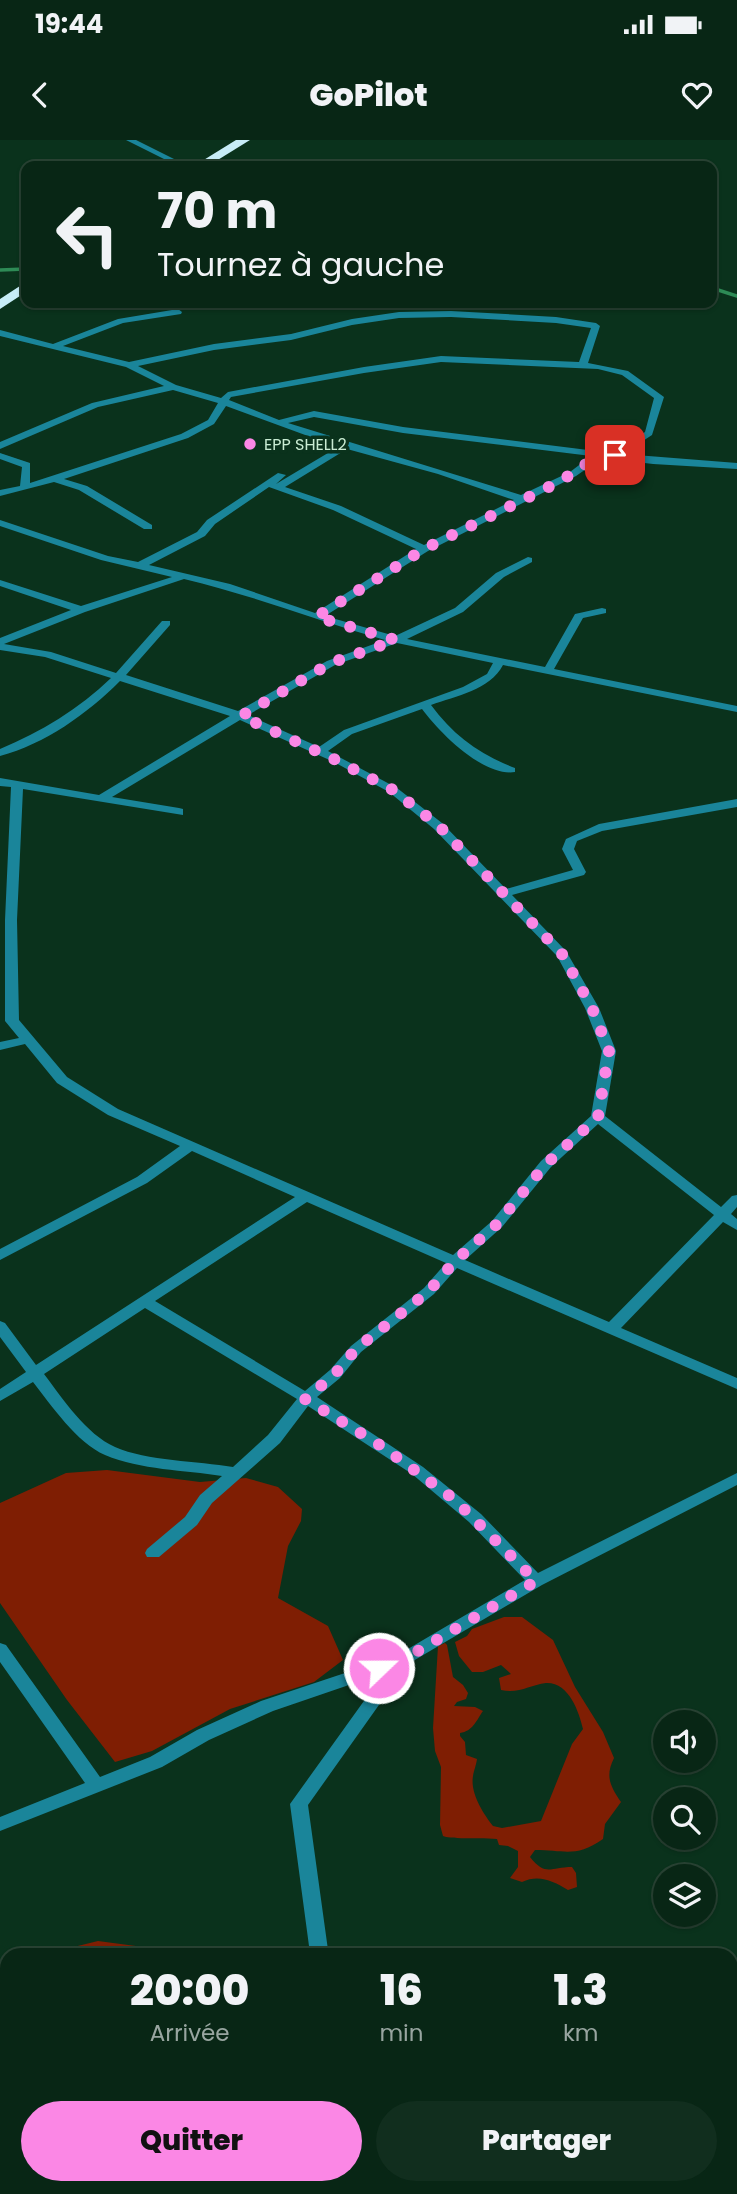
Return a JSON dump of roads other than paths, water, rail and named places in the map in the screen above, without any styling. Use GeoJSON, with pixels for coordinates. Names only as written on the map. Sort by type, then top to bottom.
{"type":"FeatureCollection","features":[{"type":"Feature","properties":{"kind":"highway"},"geometry":{"type":"LineString","coordinates":[[208,161],[244,140]]}},
{"type":"Feature","properties":{"kind":"highway"},"geometry":{"type":"LineString","coordinates":[[0,305],[21,290]]}},
{"type":"Feature","properties":{"kind":"street"},"geometry":{"type":"LineString","coordinates":[[130,140],[174,161]]}},
{"type":"Feature","properties":{"kind":"street"},"geometry":{"type":"LineString","coordinates":[[57,345],[121,321],[178,312]]}},
{"type":"Feature","properties":{"kind":"street"},"geometry":{"type":"LineString","coordinates":[[129,365],[214,346],[291,337],[352,322],[427,313],[556,320],[596,326],[583,364]]}},
{"type":"Feature","properties":{"kind":"street"},"geometry":{"type":"LineString","coordinates":[[0,333],[129,365],[173,387],[222,401],[278,423],[522,499]]}},
{"type":"Feature","properties":{"kind":"street"},"geometry":{"type":"LineString","coordinates":[[0,493],[57,480],[151,447],[172,443],[209,424],[228,395],[440,359],[583,364],[625,373],[659,397],[649,433],[615,455]]}},
{"type":"Feature","properties":{"kind":"street"},"geometry":{"type":"LineString","coordinates":[[0,446],[95,405],[173,387]]}},
{"type":"Feature","properties":{"kind":"street"},"geometry":{"type":"LineString","coordinates":[[278,423],[314,414],[403,430],[653,461],[737,466]]}},
{"type":"Feature","properties":{"kind":"street"},"geometry":{"type":"LineString","coordinates":[[139,566],[201,534],[211,522],[273,487],[287,472],[302,473],[346,446]]}},
{"type":"Feature","properties":{"kind":"street"},"geometry":{"type":"LineString","coordinates":[[316,617],[424,549],[573,474],[601,454]]}},
{"type":"Feature","properties":{"kind":"street"},"geometry":{"type":"LineString","coordinates":[[0,456],[27,465],[25,488]]}},
{"type":"Feature","properties":{"kind":"street"},"geometry":{"type":"LineString","coordinates":[[57,480],[83,488],[148,527]]}},
{"type":"Feature","properties":{"kind":"street"},"geometry":{"type":"LineString","coordinates":[[273,487],[337,508],[424,549]]}},
{"type":"Feature","properties":{"kind":"street"},"geometry":{"type":"LineString","coordinates":[[0,523],[105,558],[226,586],[316,617],[396,640],[500,660],[547,673],[737,709]]}},
{"type":"Feature","properties":{"kind":"street"},"geometry":{"type":"LineString","coordinates":[[103,798],[177,751],[331,663],[396,640],[459,610],[500,575],[528,560]]}},
{"type":"Feature","properties":{"kind":"street"},"geometry":{"type":"LineString","coordinates":[[0,645],[81,610],[183,576]]}},
{"type":"Feature","properties":{"kind":"street"},"geometry":{"type":"LineString","coordinates":[[0,583],[81,610]]}},
{"type":"Feature","properties":{"kind":"street"},"geometry":{"type":"LineString","coordinates":[[547,673],[579,616],[602,611]]}},
{"type":"Feature","properties":{"kind":"street"},"geometry":{"type":"LineString","coordinates":[[0,753],[39,738],[63,723],[118,677],[166,623]]}},
{"type":"Feature","properties":{"kind":"street"},"geometry":{"type":"LineString","coordinates":[[0,645],[47,654],[241,716],[320,752],[402,797],[438,825],[562,954],[592,1008],[609,1051],[598,1117],[546,1164],[497,1224],[455,1261],[429,1291],[356,1349],[335,1374],[305,1399],[274,1439],[206,1499],[191,1521],[153,1553]]}},
{"type":"Feature","properties":{"kind":"street"},"geometry":{"type":"LineString","coordinates":[[320,752],[348,732],[467,689],[492,676],[500,660]]}},
{"type":"Feature","properties":{"kind":"street"},"geometry":{"type":"LineString","coordinates":[[424,704],[437,722],[467,751],[487,763],[511,770]]}},
{"type":"Feature","properties":{"kind":"street"},"geometry":{"type":"LineString","coordinates":[[0,782],[179,812]]}},
{"type":"Feature","properties":{"kind":"street"},"geometry":{"type":"LineString","coordinates":[[18,785],[6,921],[12,1021],[62,1080],[113,1112],[737,1384]]}},
{"type":"Feature","properties":{"kind":"street"},"geometry":{"type":"LineString","coordinates":[[505,893],[580,872],[568,849],[572,839],[599,828],[737,803]]}},
{"type":"Feature","properties":{"kind":"street"},"geometry":{"type":"LineString","coordinates":[[0,1046],[26,1040]]}},
{"type":"Feature","properties":{"kind":"street"},"geometry":{"type":"LineString","coordinates":[[598,1117],[737,1226]]}},
{"type":"Feature","properties":{"kind":"street"},"geometry":{"type":"LineString","coordinates":[[0,1255],[142,1180],[190,1146]]}},
{"type":"Feature","properties":{"kind":"street"},"geometry":{"type":"LineString","coordinates":[[0,1396],[304,1197]]}},
{"type":"Feature","properties":{"kind":"street"},"geometry":{"type":"LineString","coordinates":[[611,1329],[737,1199]]}},
{"type":"Feature","properties":{"kind":"street"},"geometry":{"type":"LineString","coordinates":[[145,1301],[206,1341],[377,1443],[454,1499],[536,1581]]}},
{"type":"Feature","properties":{"kind":"street"},"geometry":{"type":"LineString","coordinates":[[0,1326],[33,1373],[90,1436],[107,1450],[238,1473]]}},
{"type":"Feature","properties":{"kind":"street"},"geometry":{"type":"LineString","coordinates":[[0,1824],[156,1762],[203,1735],[267,1706],[401,1661],[536,1581],[737,1478]]}},
{"type":"Feature","properties":{"kind":"street"},"geometry":{"type":"LineString","coordinates":[[1,1652],[95,1784]]}},
{"type":"Feature","properties":{"kind":"street"},"geometry":{"type":"LineString","coordinates":[[319,1948],[299,1804],[401,1661]]}},
{"type":"Feature","properties":{"kind":"waterway"},"geometry":{"type":"LineString","coordinates":[[0,270],[21,269]]}},
{"type":"Feature","properties":{"kind":"waterway"},"geometry":{"type":"LineString","coordinates":[[717,290],[737,296]]}},
{"type":"Feature","properties":{"kind":"place","name":"EPP SHELL2"},"geometry":{"type":"Point","coordinates":[250,444]}}]}
